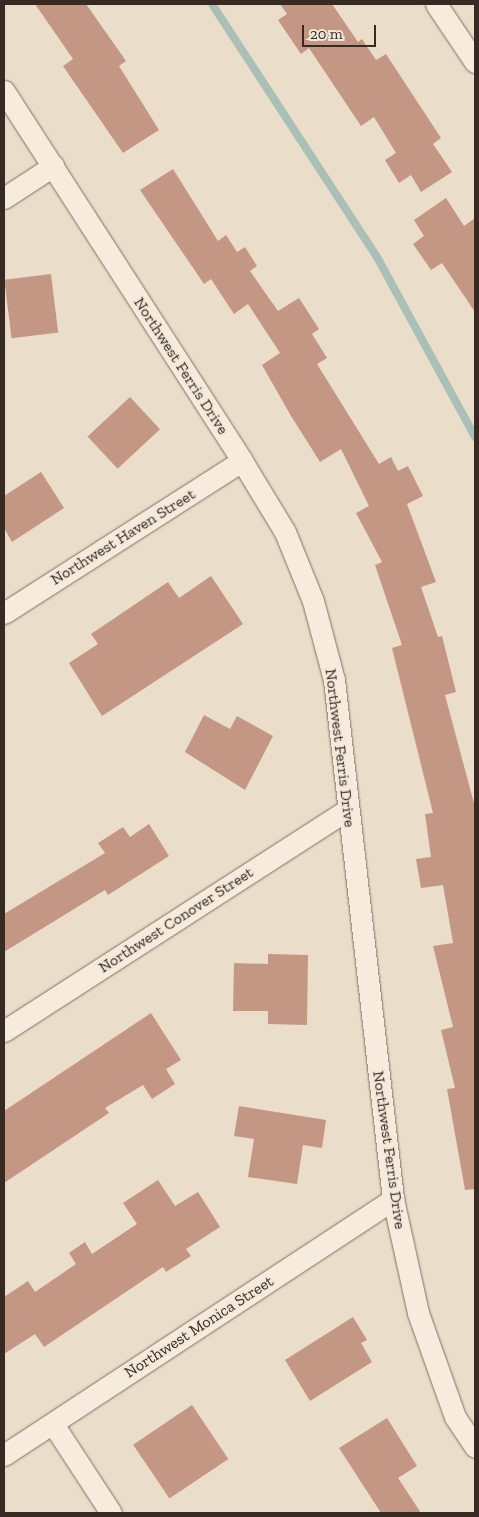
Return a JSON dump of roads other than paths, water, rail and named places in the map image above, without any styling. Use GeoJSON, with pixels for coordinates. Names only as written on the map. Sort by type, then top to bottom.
{"type":"FeatureCollection","features":[{"type":"Feature","properties":{"kind":"street"},"geometry":{"type":"LineString","coordinates":[[436,4],[475,62]]}},
{"type":"Feature","properties":{"kind":"street","name":"Northwest Ferris Drive"},"geometry":{"type":"LineString","coordinates":[[4,91],[242,461],[285,532],[313,602],[334,680],[393,1199],[418,1312],[455,1417],[475,1447]]}},
{"type":"Feature","properties":{"kind":"street"},"geometry":{"type":"LineString","coordinates":[[4,198],[53,166]]}},
{"type":"Feature","properties":{"kind":"street","name":"Northwest Haven Street"},"geometry":{"type":"LineString","coordinates":[[4,613],[242,461]]}},
{"type":"Feature","properties":{"kind":"street","name":"Northwest Conover Street"},"geometry":{"type":"LineString","coordinates":[[4,1030],[348,809]]}},
{"type":"Feature","properties":{"kind":"street","name":"Northwest Monica Street"},"geometry":{"type":"LineString","coordinates":[[4,1455],[393,1199]]}},
{"type":"Feature","properties":{"kind":"street"},"geometry":{"type":"LineString","coordinates":[[53,1424],[111,1513]]}},
{"type":"Feature","properties":{"kind":"waterway"},"geometry":{"type":"LineString","coordinates":[[212,4],[377,257],[475,437]]}}]}
